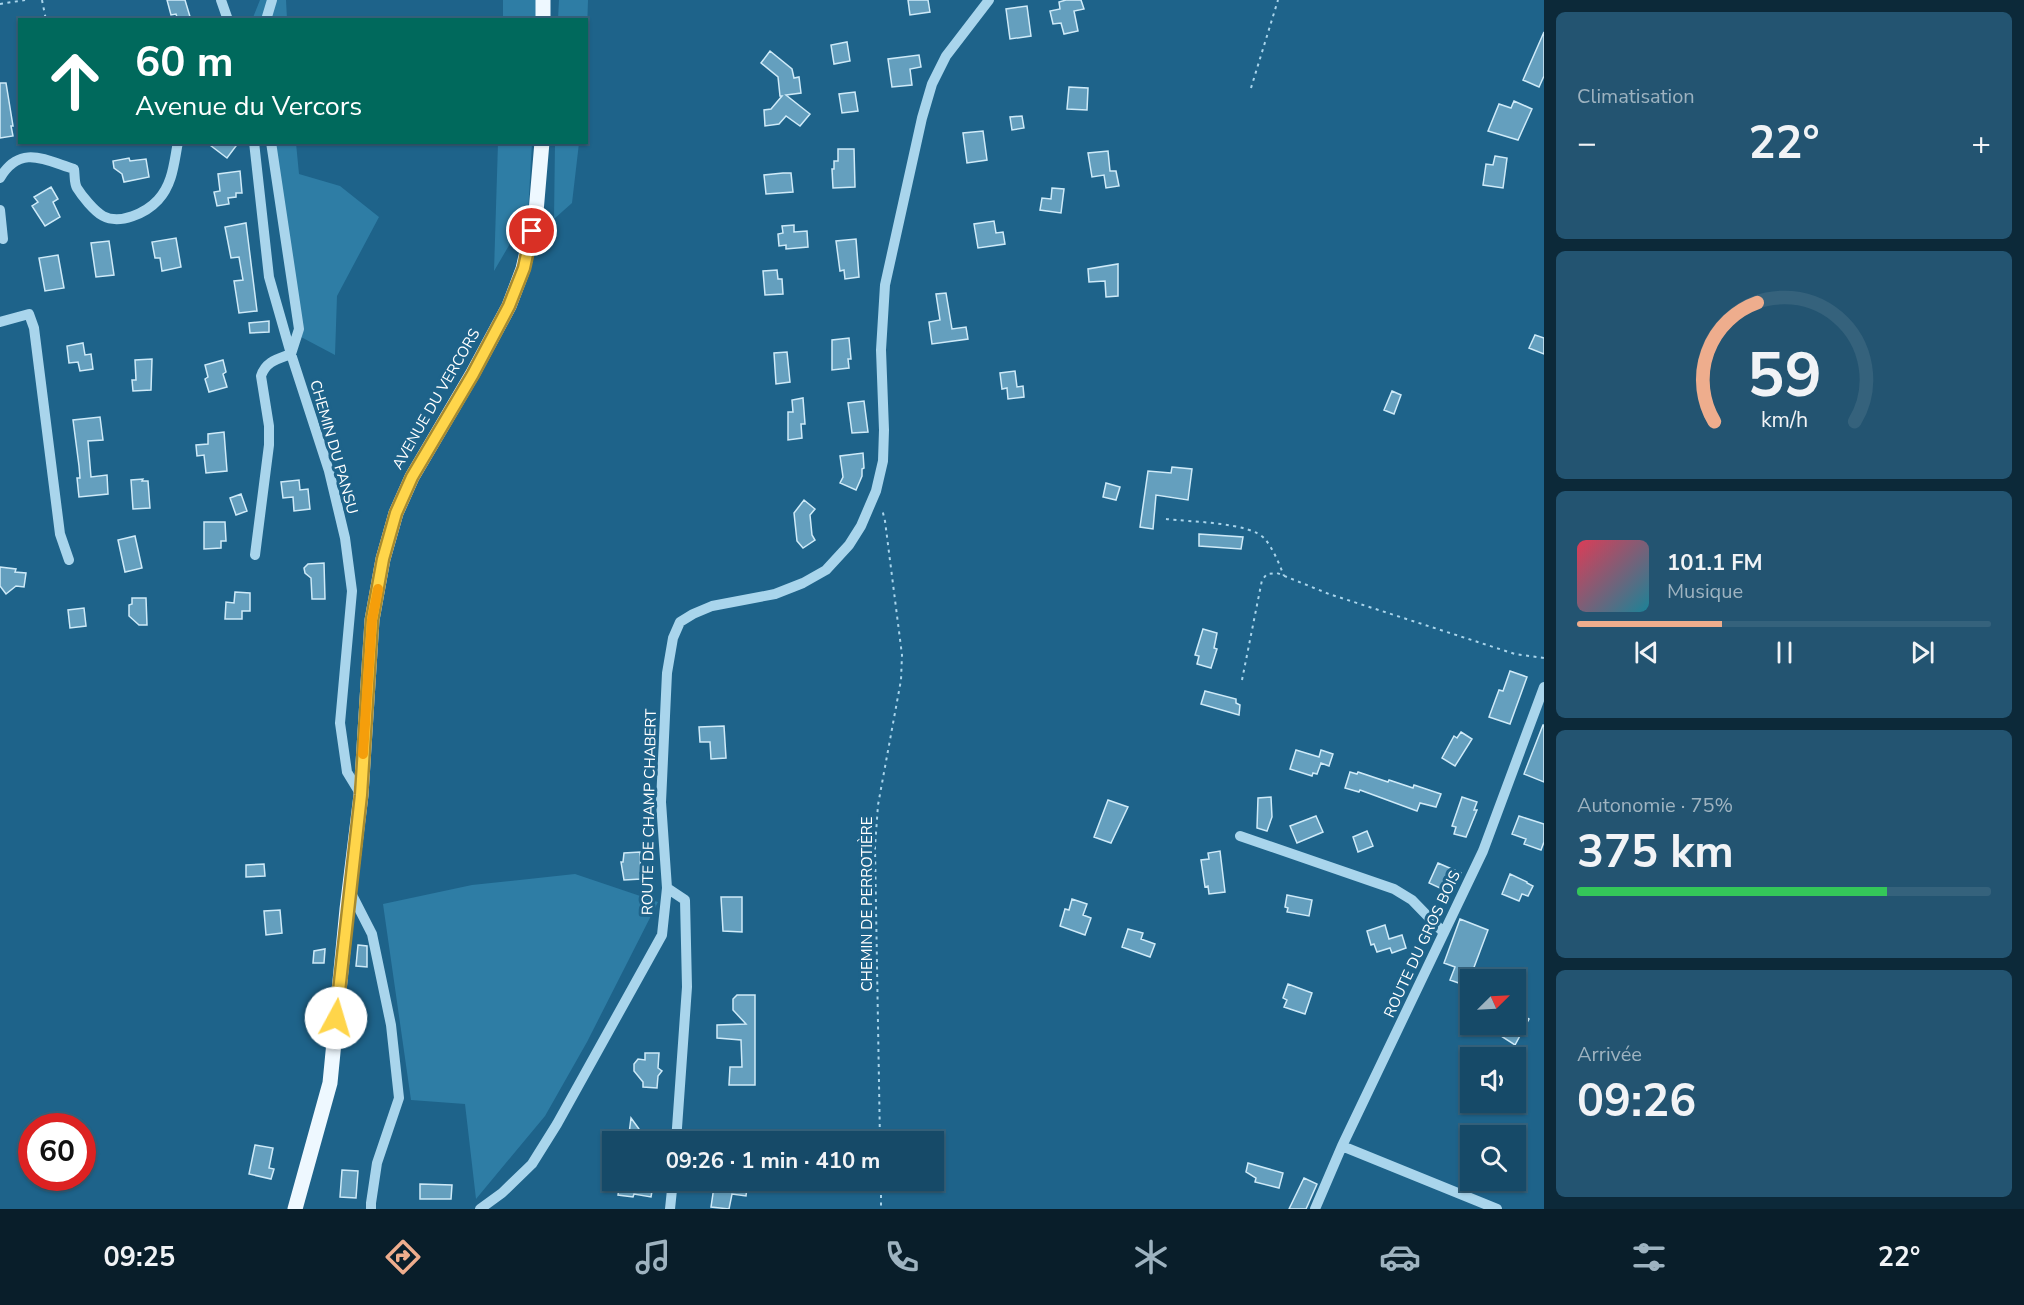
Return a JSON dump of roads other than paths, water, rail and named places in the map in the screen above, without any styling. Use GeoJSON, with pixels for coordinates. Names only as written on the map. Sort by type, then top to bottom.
{"type":"FeatureCollection","features":[{"type":"Feature","properties":{"kind":"main road"},"geometry":{"type":"LineString","coordinates":[[543,0],[543,18]]}},
{"type":"Feature","properties":{"kind":"main road","name":"AVENUE DU VERCORS"},"geometry":{"type":"LineString","coordinates":[[295,1209],[330,1083],[361,795],[372,620],[383,559],[396,513],[412,477],[473,374],[509,306],[524,268],[536,212],[542,144]]}},
{"type":"Feature","properties":{"kind":"street"},"geometry":{"type":"LineString","coordinates":[[221,0],[227,18]]}},
{"type":"Feature","properties":{"kind":"street"},"geometry":{"type":"LineString","coordinates":[[267,18],[272,0]]}},
{"type":"Feature","properties":{"kind":"street","name":"ROUTE DE CHAMP CHABERT"},"geometry":{"type":"LineString","coordinates":[[481,1209],[502,1193],[532,1164],[557,1124],[662,935],[667,888],[661,802],[667,673],[673,638],[680,622],[712,606],[775,594],[804,583],[826,570],[849,545],[861,526],[876,491],[883,461],[881,350],[885,285],[899,214],[932,84],[946,56],[989,0]]}},
{"type":"Feature","properties":{"kind":"street"},"geometry":{"type":"LineString","coordinates":[[0,178],[14,162],[36,156],[74,169],[76,186],[103,216],[126,218],[150,208],[166,189],[172,176],[178,144]]}},
{"type":"Feature","properties":{"kind":"street","name":"CHEMIN DU PANSU"},"geometry":{"type":"LineString","coordinates":[[254,144],[269,277],[329,471],[345,538],[352,591],[340,723],[347,772],[361,795]]}},
{"type":"Feature","properties":{"kind":"street"},"geometry":{"type":"LineString","coordinates":[[255,555],[269,445],[269,426],[261,376],[263,369],[271,362],[291,354],[299,330],[271,144]]}},
{"type":"Feature","properties":{"kind":"street"},"geometry":{"type":"LineString","coordinates":[[0,210],[3,239]]}},
{"type":"Feature","properties":{"kind":"street"},"geometry":{"type":"LineString","coordinates":[[0,322],[29,314],[34,328],[60,534],[69,560]]}},
{"type":"Feature","properties":{"kind":"street","name":"ROUTE DU GROS BOIS"},"geometry":{"type":"LineString","coordinates":[[1315,1209],[1342,1146],[1483,851],[1544,687]]}},
{"type":"Feature","properties":{"kind":"street"},"geometry":{"type":"LineString","coordinates":[[1240,836],[1394,889],[1412,900],[1444,933]]}},
{"type":"Feature","properties":{"kind":"street"},"geometry":{"type":"LineString","coordinates":[[667,888],[685,900],[687,987],[677,1131]]}},
{"type":"Feature","properties":{"kind":"street"},"geometry":{"type":"LineString","coordinates":[[350,891],[372,934],[391,1025],[399,1098],[377,1163],[371,1209]]}},
{"type":"Feature","properties":{"kind":"street"},"geometry":{"type":"LineString","coordinates":[[1342,1146],[1497,1209]]}},
{"type":"Feature","properties":{"kind":"street"},"geometry":{"type":"LineString","coordinates":[[670,1209],[672,1191]]}}]}
